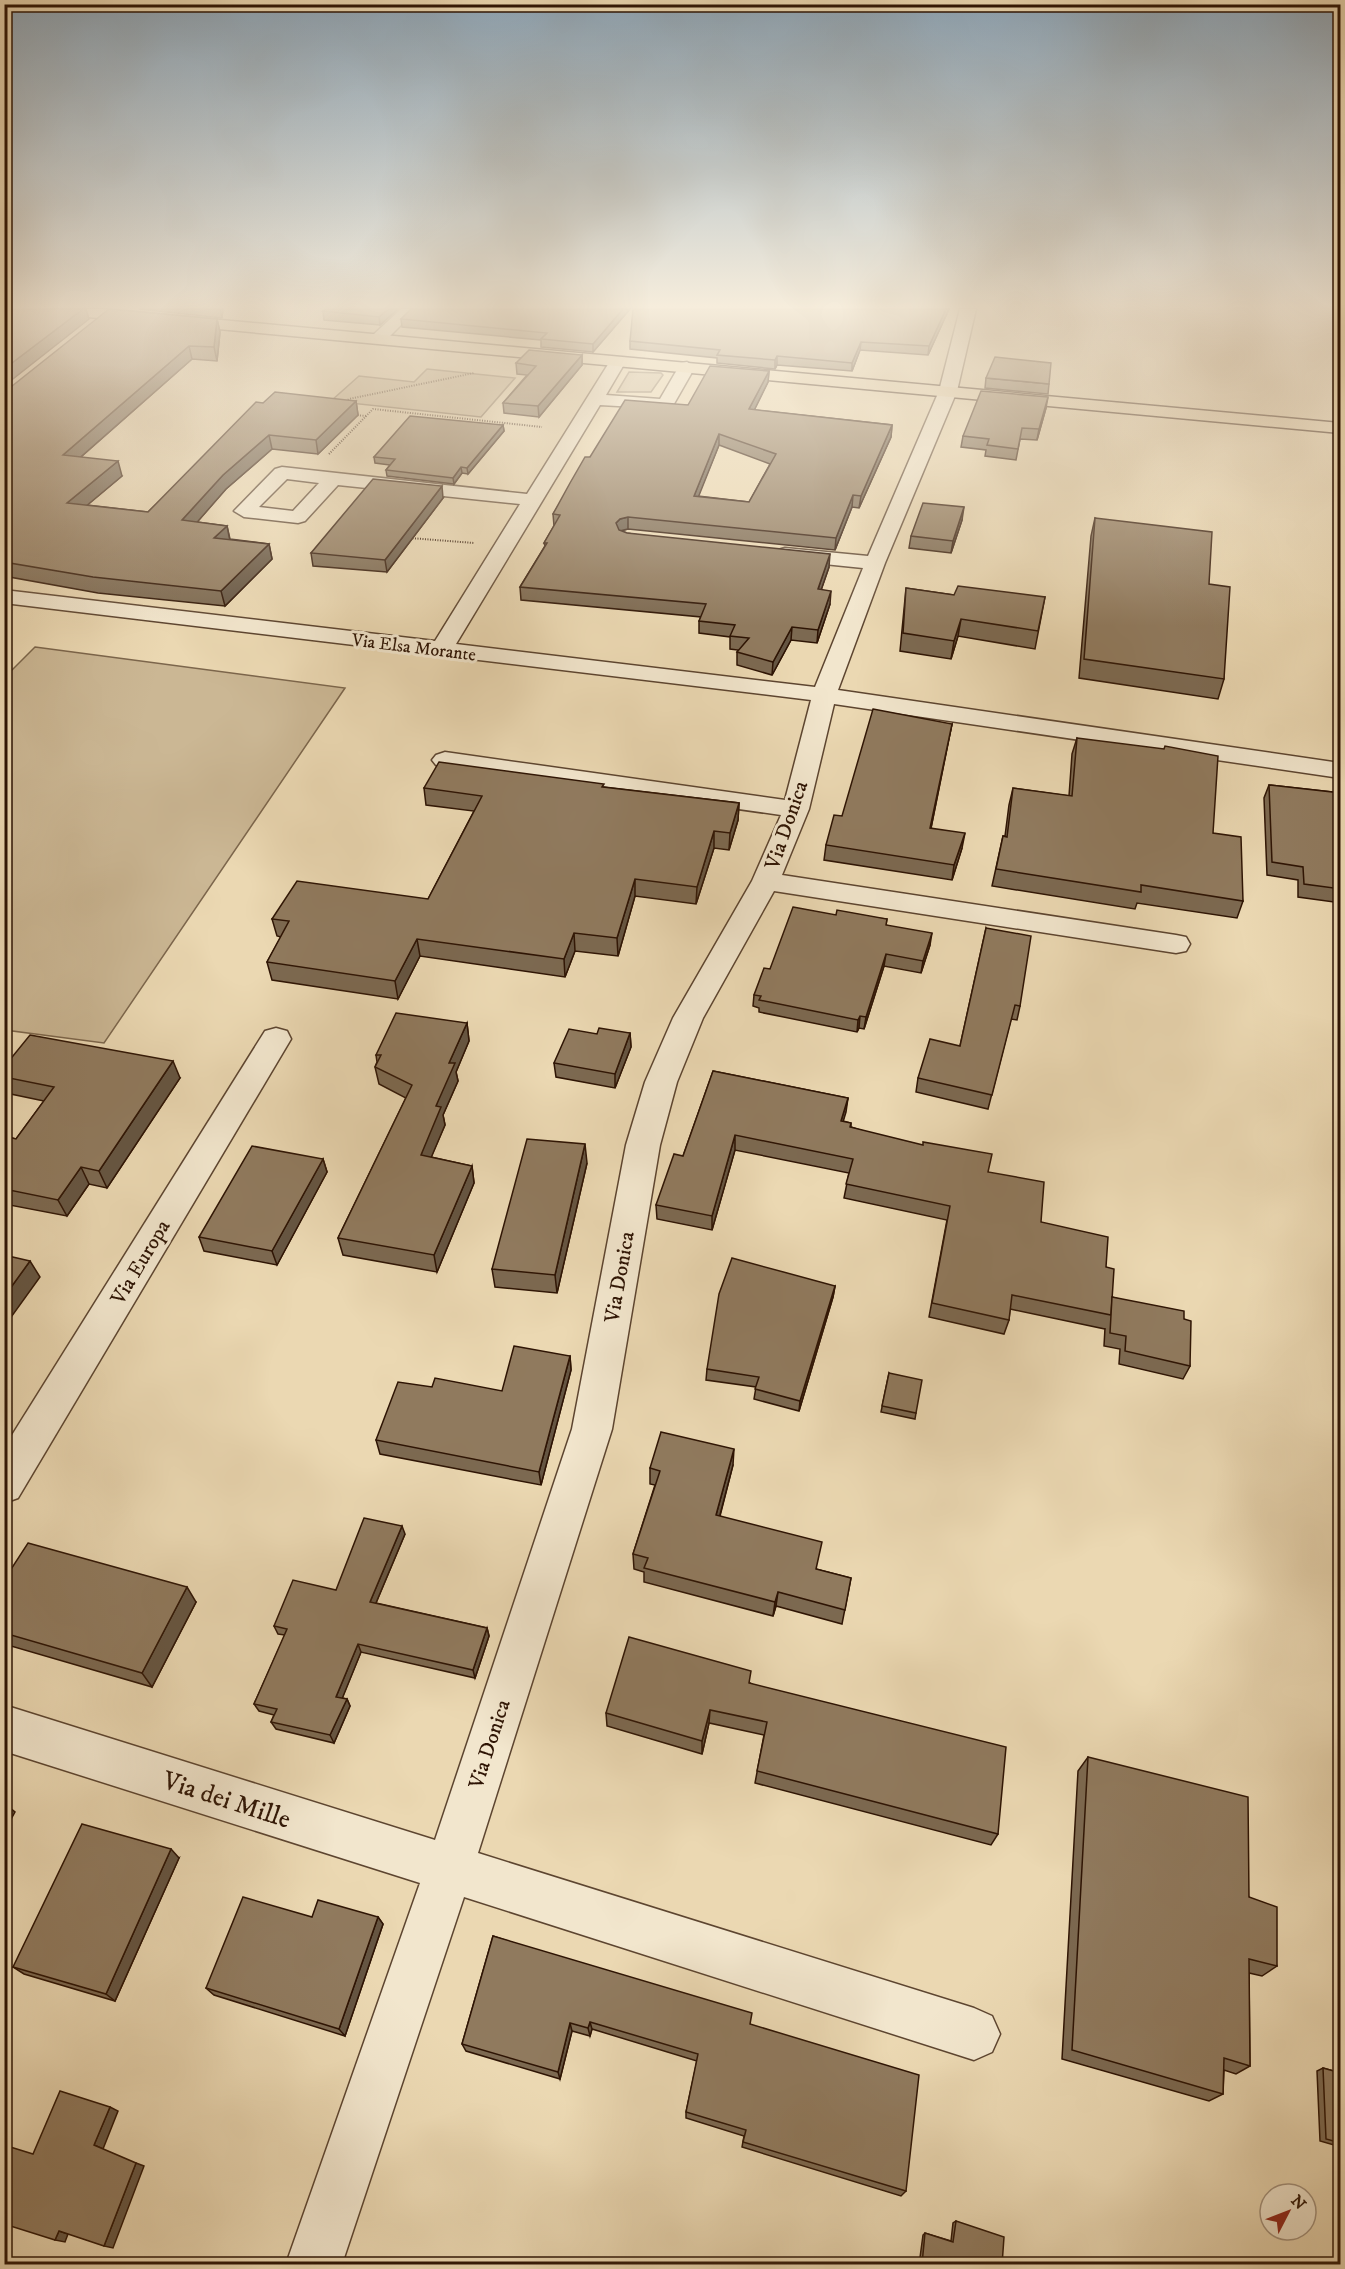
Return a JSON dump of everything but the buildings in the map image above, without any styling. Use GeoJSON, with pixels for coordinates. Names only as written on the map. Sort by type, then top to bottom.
{"type":"FeatureCollection","features":[{"type":"Feature","properties":{"kind":"main road"},"geometry":{"type":"LineString","coordinates":[[1202,415],[1341,428]]}},
{"type":"Feature","properties":{"kind":"street"},"geometry":{"type":"LineString","coordinates":[[441,650],[585,415]]}},
{"type":"Feature","properties":{"kind":"street","name":"Via Donica"},"geometry":{"type":"LineString","coordinates":[[314,2265],[449,1869],[591,1429],[643,1145],[661,1082],[688,1018],[766,881],[796,809],[824,695],[875,563],[938,415]]}},
{"type":"Feature","properties":{"kind":"street"},"geometry":{"type":"LineString","coordinates":[[334,478],[298,517],[244,511],[282,473],[307,475],[533,500]]}},
{"type":"Feature","properties":{"kind":"street"},"geometry":{"type":"LineString","coordinates":[[769,552],[875,563]]}},
{"type":"Feature","properties":{"kind":"street","name":"Via Elsa Morante"},"geometry":{"type":"LineString","coordinates":[[4,596],[824,695],[1341,771]]}},
{"type":"Feature","properties":{"kind":"street"},"geometry":{"type":"LineString","coordinates":[[445,760],[796,809]]}},
{"type":"Feature","properties":{"kind":"street"},"geometry":{"type":"LineString","coordinates":[[766,881],[1176,944]]}},
{"type":"Feature","properties":{"kind":"street","name":"Via Europa"},"geometry":{"type":"LineString","coordinates":[[4,1485],[276,1039]]}},
{"type":"Feature","properties":{"kind":"street","name":"Via dei Mille"},"geometry":{"type":"LineString","coordinates":[[4,1728],[974,2034]]}},
{"type":"Feature","properties":{"kind":"path"},"geometry":{"type":"LineString","coordinates":[[359,415],[367,416]]}},
{"type":"Feature","properties":{"kind":"path"},"geometry":{"type":"LineString","coordinates":[[428,415],[542,427]]}},
{"type":"Feature","properties":{"kind":"path"},"geometry":{"type":"LineString","coordinates":[[307,475],[367,416]]}},
{"type":"Feature","properties":{"kind":"path"},"geometry":{"type":"LineString","coordinates":[[403,538],[505,546]]}},
{"type":"Feature","properties":{"kind":"shaded area"},"geometry":{"type":"Polygon","coordinates":[[[461,415],[483,415],[481,417],[461,415]]]}},
{"type":"Feature","properties":{"kind":"shaded area"},"geometry":{"type":"Polygon","coordinates":[[[35,647],[345,688],[104,1043],[5,1030],[5,677],[35,647]]]}}]}
